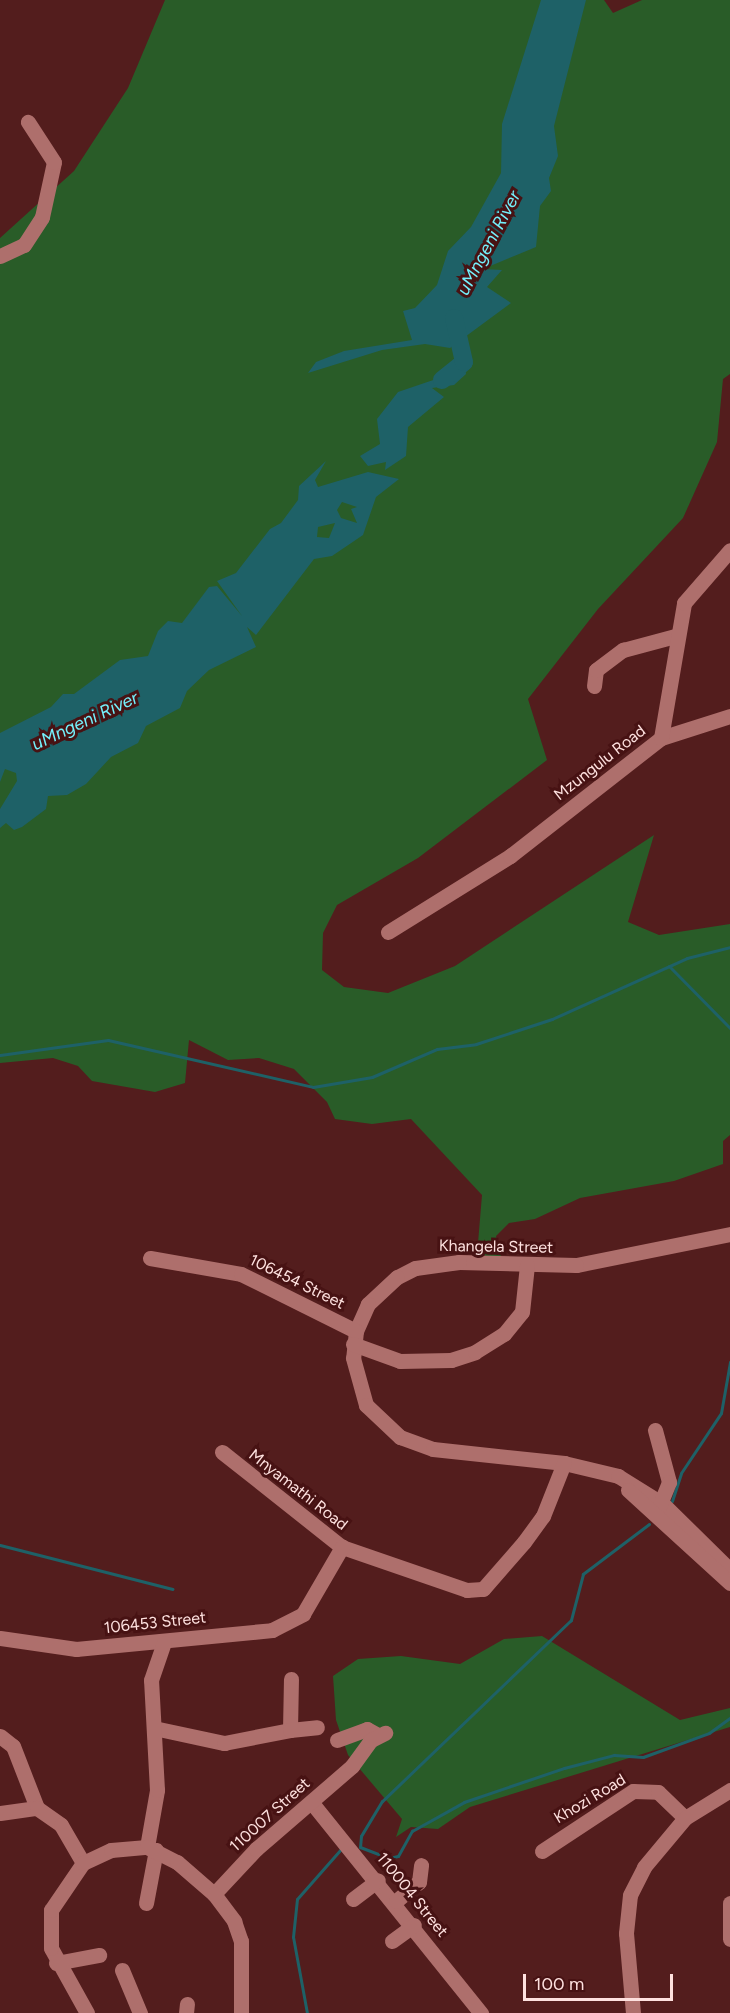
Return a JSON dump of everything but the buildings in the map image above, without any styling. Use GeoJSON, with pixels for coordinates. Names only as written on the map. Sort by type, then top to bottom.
{"type":"FeatureCollection","features":[{"type":"Feature","properties":{"kind":"street"},"geometry":{"type":"LineString","coordinates":[[0,255],[24,244],[42,217],[54,162],[28,122]]}},
{"type":"Feature","properties":{"kind":"street","name":"Mzungulu Road"},"geometry":{"type":"LineString","coordinates":[[388,932],[510,856],[661,738],[675,636],[684,603],[730,550]]}},
{"type":"Feature","properties":{"kind":"street"},"geometry":{"type":"LineString","coordinates":[[594,686],[596,670],[623,650],[675,636]]}},
{"type":"Feature","properties":{"kind":"street"},"geometry":{"type":"LineString","coordinates":[[661,738],[730,716]]}},
{"type":"Feature","properties":{"kind":"street","name":"Khangela Street"},"geometry":{"type":"LineString","coordinates":[[354,1338],[381,1288],[415,1268],[459,1262],[527,1265],[585,1263],[730,1234]]}},
{"type":"Feature","properties":{"kind":"street","name":"106454 Street"},"geometry":{"type":"LineString","coordinates":[[150,1258],[241,1274],[354,1338],[400,1361],[451,1360],[475,1352],[504,1334],[522,1312],[527,1265]]}},
{"type":"Feature","properties":{"kind":"street"},"geometry":{"type":"LineString","coordinates":[[354,1338],[355,1374],[366,1405],[400,1437],[449,1452],[564,1463],[591,1468],[633,1483],[730,1570]]}},
{"type":"Feature","properties":{"kind":"street"},"geometry":{"type":"LineString","coordinates":[[655,1430],[668,1470],[660,1508]]}},
{"type":"Feature","properties":{"kind":"street","name":"Mnyamathi Road"},"geometry":{"type":"LineString","coordinates":[[222,1452],[342,1547],[438,1584],[483,1589],[543,1516],[564,1463]]}},
{"type":"Feature","properties":{"kind":"street"},"geometry":{"type":"LineString","coordinates":[[660,1508],[730,1583]]}},
{"type":"Feature","properties":{"kind":"street","name":"106453 Street"},"geometry":{"type":"LineString","coordinates":[[0,1638],[76,1649],[164,1643],[234,1629],[259,1632],[295,1620],[309,1607],[342,1547]]}},
{"type":"Feature","properties":{"kind":"street"},"geometry":{"type":"LineString","coordinates":[[146,1903],[157,1790],[151,1680],[164,1643]]}},
{"type":"Feature","properties":{"kind":"street"},"geometry":{"type":"LineString","coordinates":[[290,1731],[291,1679]]}},
{"type":"Feature","properties":{"kind":"street"},"geometry":{"type":"LineString","coordinates":[[154,1728],[224,1743],[317,1727]]}},
{"type":"Feature","properties":{"kind":"street","name":"110007 Street"},"geometry":{"type":"LineString","coordinates":[[214,1894],[256,1849],[312,1803],[352,1766],[381,1734],[367,1729],[337,1740]]}},
{"type":"Feature","properties":{"kind":"street"},"geometry":{"type":"LineString","coordinates":[[0,1736],[13,1746],[37,1808],[61,1825],[83,1863]]}},
{"type":"Feature","properties":{"kind":"street"},"geometry":{"type":"LineString","coordinates":[[633,2013],[626,1933],[630,1895],[644,1867],[686,1818],[730,1790]]}},
{"type":"Feature","properties":{"kind":"street","name":"Khozi Road"},"geometry":{"type":"LineString","coordinates":[[542,1851],[633,1791],[658,1792],[686,1818]]}},
{"type":"Feature","properties":{"kind":"street","name":"110004 Street"},"geometry":{"type":"LineString","coordinates":[[312,1803],[396,1901],[481,2013]]}},
{"type":"Feature","properties":{"kind":"street"},"geometry":{"type":"LineString","coordinates":[[0,1813],[37,1808]]}},
{"type":"Feature","properties":{"kind":"street"},"geometry":{"type":"LineString","coordinates":[[87,2013],[56,1962],[49,1940],[51,1910],[83,1863],[111,1850],[152,1849],[214,1894],[242,1941],[241,2013]]}},
{"type":"Feature","properties":{"kind":"street"},"geometry":{"type":"LineString","coordinates":[[396,1901],[419,1882],[421,1865]]}},
{"type":"Feature","properties":{"kind":"street"},"geometry":{"type":"LineString","coordinates":[[353,1899],[378,1880]]}},
{"type":"Feature","properties":{"kind":"street"},"geometry":{"type":"LineString","coordinates":[[730,1903],[730,1939]]}},
{"type":"Feature","properties":{"kind":"street"},"geometry":{"type":"LineString","coordinates":[[392,1941],[414,1925]]}},
{"type":"Feature","properties":{"kind":"street"},"geometry":{"type":"LineString","coordinates":[[56,1962],[99,1955]]}},
{"type":"Feature","properties":{"kind":"street"},"geometry":{"type":"LineString","coordinates":[[122,1970],[140,2013]]}},
{"type":"Feature","properties":{"kind":"green space"},"geometry":{"type":"Polygon","coordinates":[[[165,0],[604,0],[613,13],[642,0],[730,0],[730,374],[723,379],[717,442],[683,518],[598,609],[528,699],[547,760],[418,858],[337,905],[323,933],[322,970],[344,987],[388,993],[455,966],[654,835],[628,922],[659,935],[730,924],[730,1135],[723,1141],[723,1164],[674,1181],[580,1198],[535,1219],[509,1223],[496,1236],[501,1257],[477,1255],[482,1195],[411,1119],[372,1124],[335,1119],[327,1102],[294,1069],[259,1058],[228,1060],[189,1040],[185,1083],[155,1092],[92,1081],[78,1066],[53,1058],[0,1063],[0,238],[74,171],[128,88],[165,0]]]}},
{"type":"Feature","properties":{"kind":"green space"},"geometry":{"type":"Polygon","coordinates":[[[542,1636],[680,1720],[730,1708],[730,1727],[470,1807],[438,1829],[411,1827],[396,1837],[402,1819],[348,1755],[336,1720],[333,1676],[358,1659],[401,1656],[460,1664],[504,1639],[542,1636]]]}},
{"type":"Feature","properties":{"kind":"water"},"geometry":{"type":"Polygon","coordinates":[[[541,0],[586,0],[554,126],[558,156],[549,178],[551,191],[540,206],[536,247],[483,269],[502,270],[487,287],[511,303],[450,348],[425,344],[382,350],[308,373],[316,362],[344,351],[412,340],[403,311],[415,308],[437,285],[448,251],[471,227],[501,173],[502,124],[541,0]]]}},
{"type":"Feature","properties":{"kind":"water"},"geometry":{"type":"Polygon","coordinates":[[[458,366],[465,367],[466,374],[454,385],[432,388],[444,397],[408,427],[406,456],[385,470],[386,462],[368,466],[360,456],[380,444],[377,419],[398,392],[448,375],[458,366]]]}},
{"type":"Feature","properties":{"kind":"water"},"geometry":{"type":"Polygon","coordinates":[[[326,461],[315,480],[318,487],[368,472],[399,479],[376,497],[363,535],[332,556],[314,559],[256,635],[247,627],[256,647],[209,670],[187,691],[180,708],[146,726],[138,743],[111,757],[86,784],[67,795],[48,796],[46,809],[22,827],[14,830],[6,823],[0,828],[0,809],[17,781],[16,773],[5,769],[0,782],[0,733],[51,707],[63,694],[74,694],[120,660],[148,656],[158,631],[168,621],[182,623],[209,587],[217,586],[242,616],[217,581],[236,573],[270,529],[281,523],[298,500],[299,486],[326,461]],[[342,502],[337,510],[341,518],[357,523],[351,509],[357,507],[342,502]],[[335,523],[318,527],[317,537],[329,538],[335,523]]]}},
{"type":"Feature","properties":{"kind":"waterway","name":"uMngeni River"},"geometry":{"type":"LineString","coordinates":[[442,380],[464,362],[454,318]]}},
{"type":"Feature","properties":{"kind":"waterway"},"geometry":{"type":"LineString","coordinates":[[0,1055],[108,1040],[313,1087],[372,1077],[437,1049],[476,1044],[552,1019],[687,958],[730,947]]}},
{"type":"Feature","properties":{"kind":"waterway"},"geometry":{"type":"LineString","coordinates":[[669,966],[730,1028]]}},
{"type":"Feature","properties":{"kind":"waterway"},"geometry":{"type":"LineString","coordinates":[[672,1501],[681,1473],[721,1413],[730,1362]]}},
{"type":"Feature","properties":{"kind":"waterway"},"geometry":{"type":"LineString","coordinates":[[649,1524],[583,1574],[571,1620],[382,1801],[361,1836],[360,1847],[389,1858],[398,1856],[412,1831],[464,1802],[564,1768],[614,1755],[643,1757],[709,1733],[730,1718]]}},
{"type":"Feature","properties":{"kind":"waterway"},"geometry":{"type":"LineString","coordinates":[[0,1545],[172,1589]]}},
{"type":"Feature","properties":{"kind":"waterway"},"geometry":{"type":"LineString","coordinates":[[307,2013],[293,1937],[297,1899],[341,1849]]}}]}
